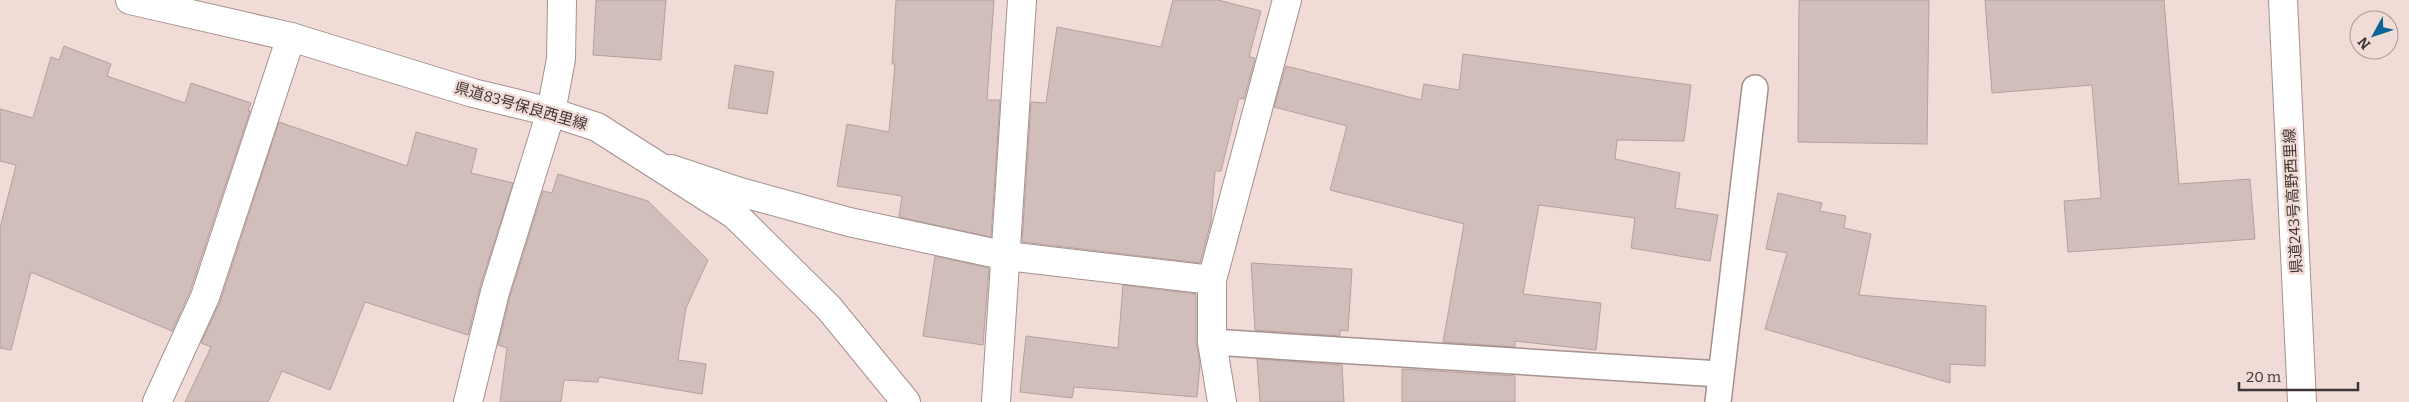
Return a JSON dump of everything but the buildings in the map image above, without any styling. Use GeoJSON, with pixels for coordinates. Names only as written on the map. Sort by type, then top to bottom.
{"type":"FeatureCollection","features":[{"type":"Feature","properties":{"kind":"street"},"geometry":{"type":"LineString","coordinates":[[468,402],[495,292],[551,112],[561,60],[562,0]]}},
{"type":"Feature","properties":{"kind":"street"},"geometry":{"type":"LineString","coordinates":[[996,402],[1007,256],[1013,115],[1022,0]]}},
{"type":"Feature","properties":{"kind":"street"},"geometry":{"type":"LineString","coordinates":[[1222,402],[1212,342],[1212,280],[1287,0]]}},
{"type":"Feature","properties":{"kind":"street","name":"県道243号高野西里線"},"geometry":{"type":"LineString","coordinates":[[2283,0],[2302,402]]}},
{"type":"Feature","properties":{"kind":"street","name":"県道83号保良西里線"},"geometry":{"type":"LineString","coordinates":[[137,1],[291,37],[597,127],[735,215],[829,308],[906,402]]}},
{"type":"Feature","properties":{"kind":"street"},"geometry":{"type":"LineString","coordinates":[[157,402],[205,297],[291,37]]}},
{"type":"Feature","properties":{"kind":"street"},"geometry":{"type":"LineString","coordinates":[[1718,402],[1755,88]]}},
{"type":"Feature","properties":{"kind":"street"},"geometry":{"type":"LineString","coordinates":[[656,163],[740,192],[850,222],[1007,256],[1212,280]]}},
{"type":"Feature","properties":{"kind":"street"},"geometry":{"type":"LineString","coordinates":[[1212,342],[1720,374]]}}]}
